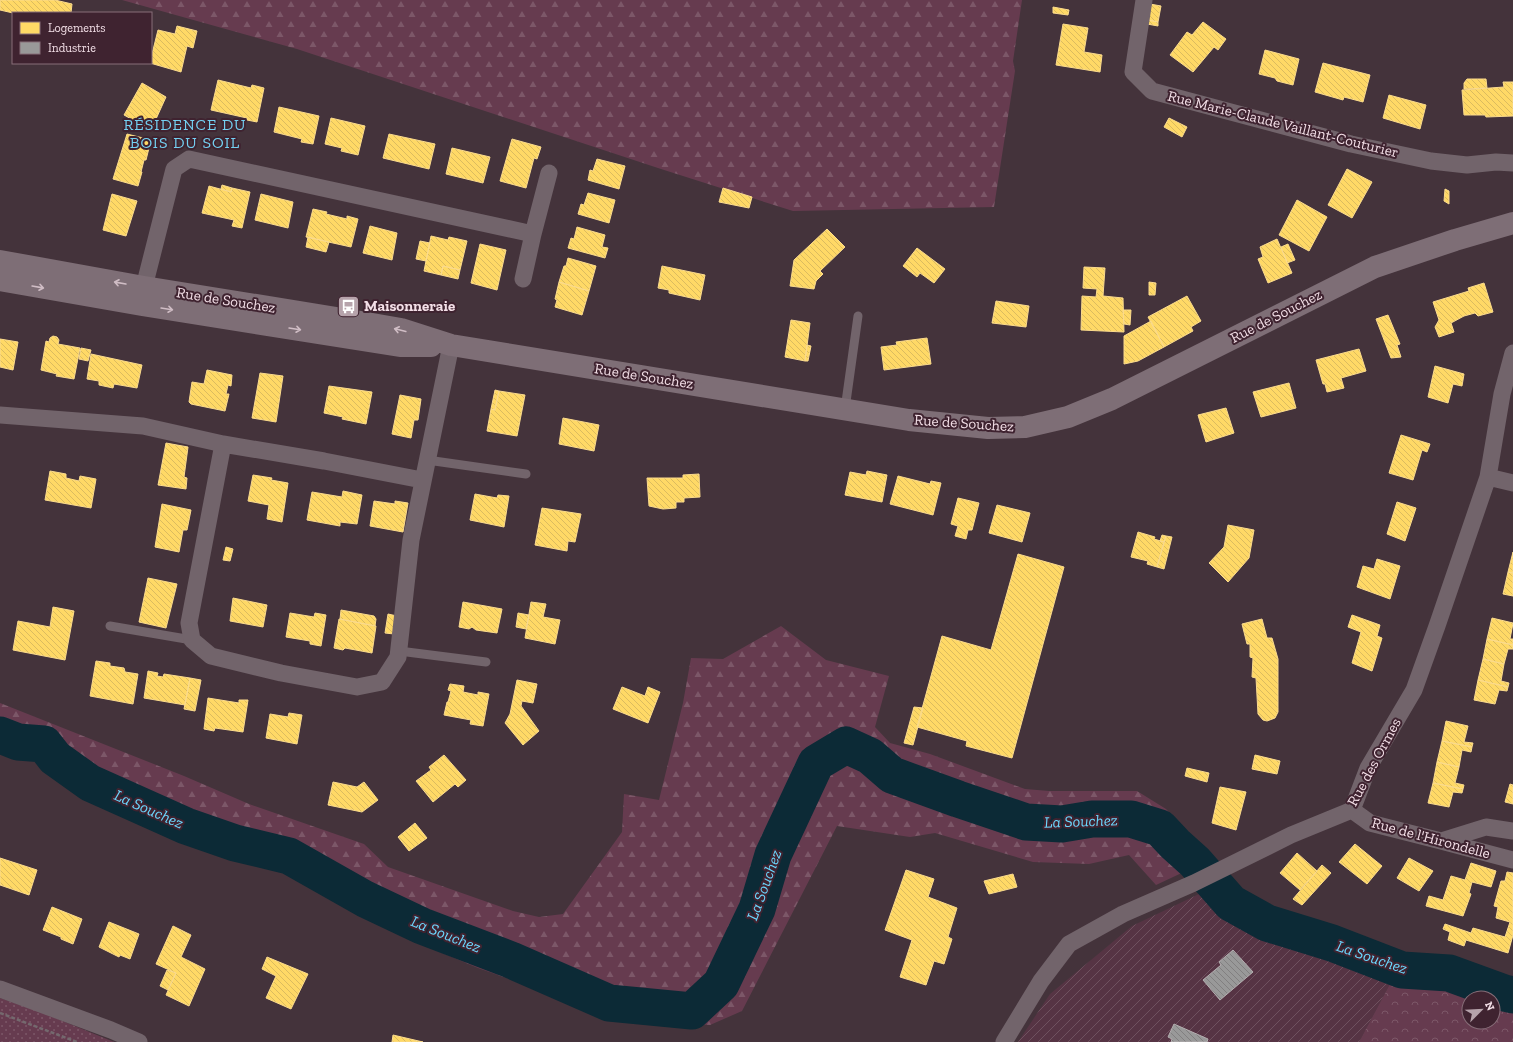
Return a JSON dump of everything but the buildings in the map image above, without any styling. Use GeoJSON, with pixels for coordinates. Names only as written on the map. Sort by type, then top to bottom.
{"type":"FeatureCollection","features":[{"type":"Feature","properties":{"kind":"main road","name":"Rue de Souchez"},"geometry":{"type":"LineString","coordinates":[[0,261],[143,296],[400,346],[451,346],[909,420],[988,428],[1025,427],[1068,417],[1112,399],[1375,267],[1455,240],[1513,223]]}},
{"type":"Feature","properties":{"kind":"main road","name":"Rue de Souchez"},"geometry":{"type":"LineString","coordinates":[[0,280],[143,296]]}},
{"type":"Feature","properties":{"kind":"street","name":"Rue Marie-Claude Vaillant-Couturier"},"geometry":{"type":"LineString","coordinates":[[1144,0],[1133,72],[1152,91],[1351,144],[1431,161],[1467,165],[1513,163]]}},
{"type":"Feature","properties":{"kind":"street"},"geometry":{"type":"LineString","coordinates":[[143,296],[174,169],[189,159],[533,234]]}},
{"type":"Feature","properties":{"kind":"street"},"geometry":{"type":"LineString","coordinates":[[523,279],[533,234],[550,173]]}},
{"type":"Feature","properties":{"kind":"street"},"geometry":{"type":"LineString","coordinates":[[223,444],[189,623],[192,640],[211,656],[280,673],[357,687],[382,682],[398,657],[411,540],[422,480],[451,346]]}},
{"type":"Feature","properties":{"kind":"street","name":"Rue des Ormes"},"geometry":{"type":"LineString","coordinates":[[1004,1042],[1041,981],[1068,944],[1124,914],[1194,883],[1292,835],[1352,810],[1368,768],[1414,690],[1488,477],[1502,394],[1513,353]]}},
{"type":"Feature","properties":{"kind":"street"},"geometry":{"type":"LineString","coordinates":[[0,415],[143,426],[223,444],[324,461],[422,480]]}},
{"type":"Feature","properties":{"kind":"street"},"geometry":{"type":"LineString","coordinates":[[1488,477],[1513,483]]}},
{"type":"Feature","properties":{"kind":"street","name":"Rue de l'Hirondelle"},"geometry":{"type":"LineString","coordinates":[[1352,810],[1370,823],[1513,860]]}},
{"type":"Feature","properties":{"kind":"street"},"geometry":{"type":"LineString","coordinates":[[1441,841],[1486,827],[1513,831]]}},
{"type":"Feature","properties":{"kind":"street"},"geometry":{"type":"LineString","coordinates":[[0,989],[112,1030],[139,1042]]}},
{"type":"Feature","properties":{"kind":"lane"},"geometry":{"type":"LineString","coordinates":[[845,409],[858,316]]}},
{"type":"Feature","properties":{"kind":"lane"},"geometry":{"type":"LineString","coordinates":[[427,460],[526,474]]}},
{"type":"Feature","properties":{"kind":"lane"},"geometry":{"type":"LineString","coordinates":[[110,626],[192,640]]}},
{"type":"Feature","properties":{"kind":"lane"},"geometry":{"type":"LineString","coordinates":[[399,651],[486,662]]}},
{"type":"Feature","properties":{"kind":"path"},"geometry":{"type":"LineString","coordinates":[[0,1014],[77,1042]]}},
{"type":"Feature","properties":{"kind":"shaded area"},"geometry":{"type":"Polygon","coordinates":[[[1199,894],[1217,907],[1260,932],[1336,957],[1391,982],[1359,1042],[1018,1042],[1050,994],[1132,926],[1199,894]]]}},
{"type":"Feature","properties":{"kind":"green space"},"geometry":{"type":"Polygon","coordinates":[[[122,0],[1022,0],[1013,61],[1015,71],[994,207],[793,211],[297,49],[122,0]]]}},
{"type":"Feature","properties":{"kind":"green space"},"geometry":{"type":"Polygon","coordinates":[[[781,626],[826,660],[889,676],[875,727],[890,743],[930,754],[1025,789],[1049,791],[1137,791],[1166,809],[1209,858],[1156,885],[1129,855],[1089,864],[1033,862],[935,833],[910,837],[837,826],[742,1011],[710,1025],[650,1021],[593,1014],[549,993],[478,968],[433,949],[355,908],[328,885],[312,876],[253,864],[219,845],[157,822],[39,757],[0,744],[0,703],[184,776],[249,804],[364,844],[388,867],[513,911],[539,917],[563,914],[622,832],[624,794],[659,800],[683,703],[691,658],[723,659],[781,626]]]}},
{"type":"Feature","properties":{"kind":"green space"},"geometry":{"type":"Polygon","coordinates":[[[1402,974],[1447,980],[1480,990],[1461,990],[1461,1030],[1501,1030],[1501,996],[1513,1000],[1513,1042],[1359,1042],[1391,982],[1402,974]]]}},
{"type":"Feature","properties":{"kind":"green space"},"geometry":{"type":"Polygon","coordinates":[[[0,998],[43,1013],[114,1042],[0,1042],[0,998]]]}},
{"type":"Feature","properties":{"kind":"waterway","name":"La Souchez"},"geometry":{"type":"LineString","coordinates":[[0,735],[18,742],[44,744],[55,758],[90,783],[186,826],[235,843],[289,856],[365,899],[422,926],[511,960],[609,1003],[692,1011],[721,984],[757,909],[773,855],[816,763],[846,745],[870,756],[892,775],[1026,822],[1062,824],[1092,819],[1131,819],[1160,828],[1195,862],[1231,903],[1267,923],[1332,943],[1402,970],[1449,973],[1513,995]]}},
{"type":"Feature","properties":{"kind":"place","name":"Maisonneraie"},"geometry":{"type":"Point","coordinates":[349,306]}},
{"type":"Feature","properties":{"kind":"district","name":"RÉSIDENCE DU BOIS DU SOIL"},"geometry":{"type":"Point","coordinates":[185,133]}}]}
